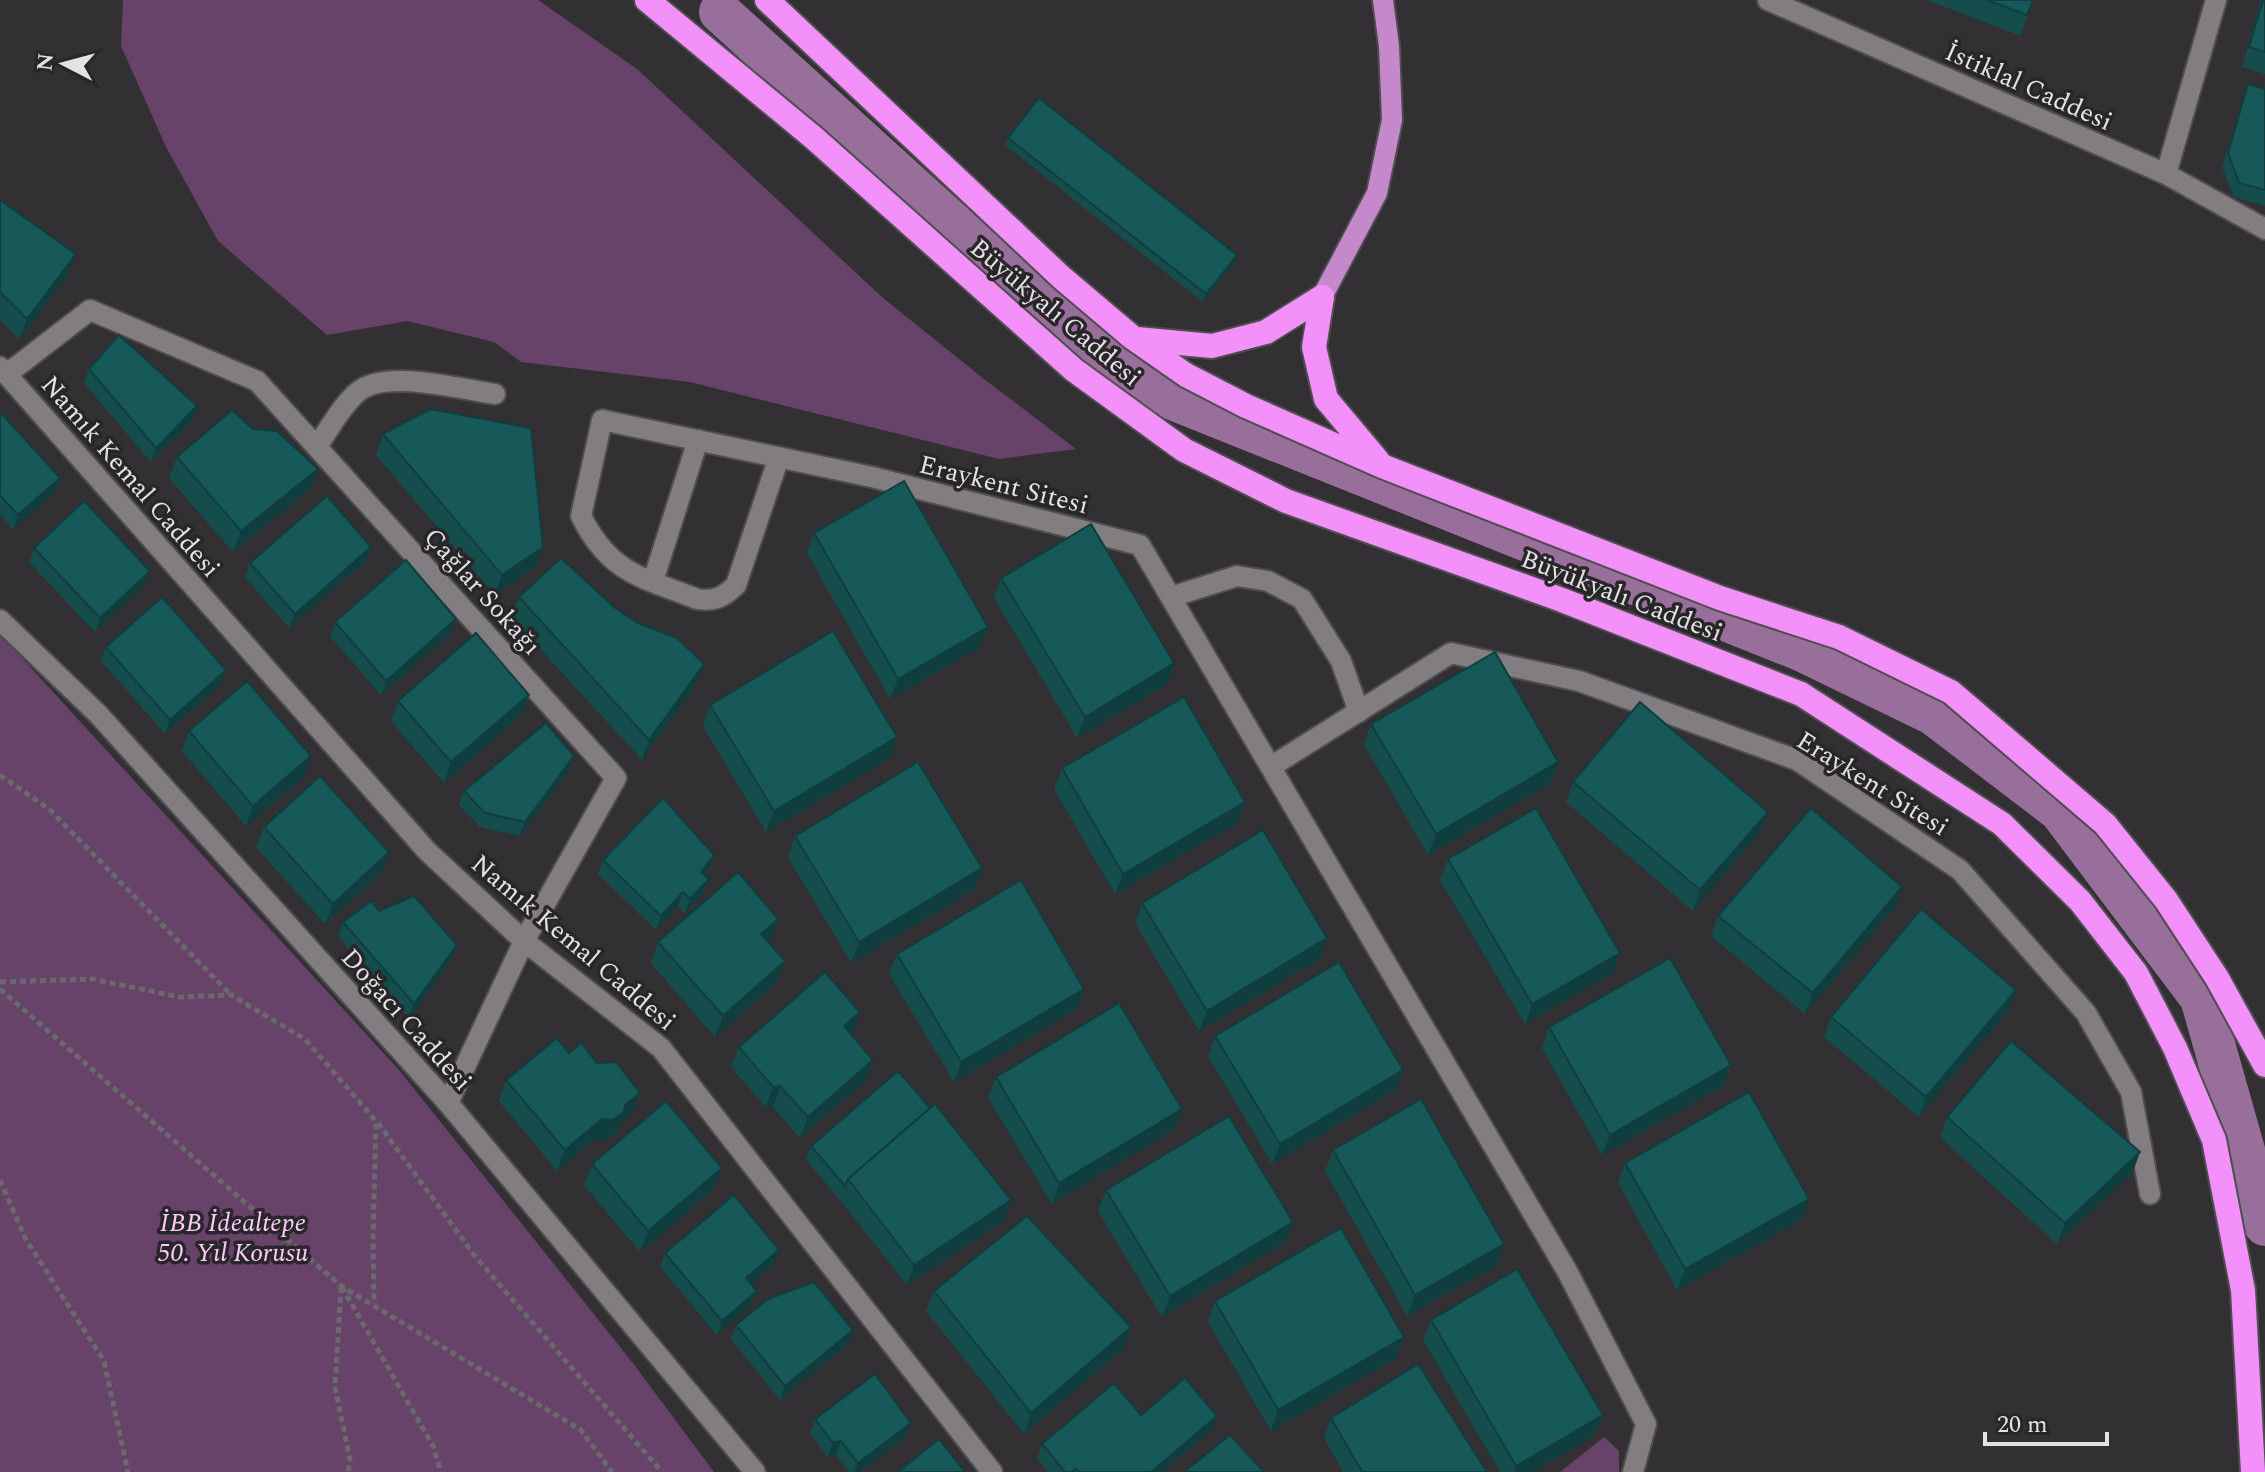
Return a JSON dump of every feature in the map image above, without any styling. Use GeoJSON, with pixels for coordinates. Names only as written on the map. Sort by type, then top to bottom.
{"type":"FeatureCollection","features":[{"type":"Feature","properties":{"kind":"highway","name":"Büyükyalı Caddesi"},"geometry":{"type":"LineString","coordinates":[[647,0],[814,138],[1074,370],[1184,450],[1286,501],[1562,600],[1801,694],[2002,824],[2080,901],[2136,973],[2175,1048],[2214,1140],[2243,1290],[2253,1472]]}},
{"type":"Feature","properties":{"kind":"highway","name":"Büyükyalı Caddesi"},"geometry":{"type":"LineString","coordinates":[[767,0],[1049,267],[1133,338],[1198,381],[1246,406],[1382,466],[1720,598],[1839,637],[1951,692],[2105,824],[2166,900],[2217,978],[2265,1065]]}},
{"type":"Feature","properties":{"kind":"highway","name":"Büyükyalı Caddesi"},"geometry":{"type":"LineString","coordinates":[[1133,338],[1212,346],[1266,332],[1322,297]]}},
{"type":"Feature","properties":{"kind":"highway","name":"Büyükyalı Caddesi"},"geometry":{"type":"LineString","coordinates":[[1322,297],[1314,347],[1326,399],[1382,466]]}},
{"type":"Feature","properties":{"kind":"main road"},"geometry":{"type":"LineString","coordinates":[[1322,297],[1377,193],[1392,120],[1389,46],[1383,0]]}},
{"type":"Feature","properties":{"kind":"street","name":"İstiklal Caddesi"},"geometry":{"type":"LineString","coordinates":[[1768,0],[2166,174],[2265,229]]}},
{"type":"Feature","properties":{"kind":"street"},"geometry":{"type":"LineString","coordinates":[[2166,174],[2216,0]]}},
{"type":"Feature","properties":{"kind":"street","name":"Çağlar Sokağı"},"geometry":{"type":"LineString","coordinates":[[3,371],[90,310],[257,381],[616,778],[524,941],[448,1103]]}},
{"type":"Feature","properties":{"kind":"street","name":"Namık Kemal Caddesi"},"geometry":{"type":"LineString","coordinates":[[3,371],[427,851],[524,941],[661,1048],[992,1472]]}},
{"type":"Feature","properties":{"kind":"street"},"geometry":{"type":"LineString","coordinates":[[317,446],[350,400],[361,389],[376,382],[403,380],[495,394]]}},
{"type":"Feature","properties":{"kind":"street","name":"Eraykent Sitesi"},"geometry":{"type":"LineString","coordinates":[[653,581],[625,570],[611,559],[598,546],[581,516],[602,420],[872,477],[1140,545],[1567,1271],[1646,1424],[1633,1472]]}},
{"type":"Feature","properties":{"kind":"street"},"geometry":{"type":"LineString","coordinates":[[698,440],[653,581],[697,599],[707,601],[727,594],[736,585],[779,457]]}},
{"type":"Feature","properties":{"kind":"street"},"geometry":{"type":"LineString","coordinates":[[1171,597],[1237,576],[1268,581],[1302,599],[1341,661],[1359,712]]}},
{"type":"Feature","properties":{"kind":"street","name":"Doğacı Caddesi"},"geometry":{"type":"LineString","coordinates":[[0,620],[98,714],[448,1103],[755,1472]]}},
{"type":"Feature","properties":{"kind":"street","name":"Eraykent Sitesi"},"geometry":{"type":"LineString","coordinates":[[1272,766],[1451,653],[1579,681],[1797,760],[1960,870],[2086,1013],[2131,1092],[2150,1194]]}},
{"type":"Feature","properties":{"kind":"path"},"geometry":{"type":"LineString","coordinates":[[0,775],[49,809],[231,995],[305,1039],[376,1121],[474,1255],[662,1472]]}},
{"type":"Feature","properties":{"kind":"path"},"geometry":{"type":"LineString","coordinates":[[0,982],[92,979],[180,997],[231,995]]}},
{"type":"Feature","properties":{"kind":"path"},"geometry":{"type":"LineString","coordinates":[[0,989],[341,1286],[581,1430],[612,1472]]}},
{"type":"Feature","properties":{"kind":"path"},"geometry":{"type":"LineString","coordinates":[[374,1305],[376,1121]]}},
{"type":"Feature","properties":{"kind":"path"},"geometry":{"type":"LineString","coordinates":[[0,1180],[25,1238],[104,1361],[128,1472]]}},
{"type":"Feature","properties":{"kind":"path"},"geometry":{"type":"LineString","coordinates":[[341,1286],[335,1387],[350,1460],[348,1472]]}},
{"type":"Feature","properties":{"kind":"path"},"geometry":{"type":"LineString","coordinates":[[341,1286],[433,1446],[441,1472]]}},
{"type":"Feature","properties":{"kind":"green space"},"geometry":{"type":"Polygon","coordinates":[[[123,0],[538,0],[637,69],[883,298],[1076,449],[999,459],[690,382],[521,362],[494,342],[407,321],[327,335],[218,241],[166,147],[121,46],[123,0]]]}},
{"type":"Feature","properties":{"kind":"green space","name":"İBB İdealtepe 50. Yıl Korusu"},"geometry":{"type":"Polygon","coordinates":[[[0,634],[399,1070],[632,1362],[714,1472],[0,1472],[0,634]]]}},
{"type":"Feature","properties":{"kind":"green space"},"geometry":{"type":"Polygon","coordinates":[[[1604,1437],[1619,1451],[1619,1472],[1560,1472],[1604,1437]]]}},
{"type":"Feature","properties":{"kind":"building"},"geometry":{"type":"Polygon","coordinates":[[[1987,0],[2033,0],[2027,15],[1987,0]]]}},
{"type":"Feature","properties":{"kind":"building"},"geometry":{"type":"Polygon","coordinates":[[[2265,0],[2265,52],[2249,47],[2265,0]]]}},
{"type":"Feature","properties":{"kind":"building"},"geometry":{"type":"Polygon","coordinates":[[[2248,84],[2265,89],[2265,190],[2239,183],[2228,153],[2248,84]]]}},
{"type":"Feature","properties":{"kind":"building"},"geometry":{"type":"Polygon","coordinates":[[[1039,98],[1237,255],[1206,294],[1008,138],[1039,98]]]}},
{"type":"Feature","properties":{"kind":"building"},"geometry":{"type":"Polygon","coordinates":[[[0,200],[76,254],[27,319],[0,292],[0,200]]]}},
{"type":"Feature","properties":{"kind":"building"},"geometry":{"type":"Polygon","coordinates":[[[119,335],[197,406],[156,448],[89,369],[119,335]]]}},
{"type":"Feature","properties":{"kind":"building"},"geometry":{"type":"Polygon","coordinates":[[[430,409],[531,428],[543,547],[502,575],[383,434],[430,409]]]}},
{"type":"Feature","properties":{"kind":"building"},"geometry":{"type":"Polygon","coordinates":[[[232,410],[253,429],[277,431],[318,469],[241,531],[177,457],[232,410]]]}},
{"type":"Feature","properties":{"kind":"building"},"geometry":{"type":"Polygon","coordinates":[[[2,414],[60,478],[18,515],[0,495],[2,414]]]}},
{"type":"Feature","properties":{"kind":"building"},"geometry":{"type":"Polygon","coordinates":[[[904,481],[988,627],[898,679],[814,533],[904,481]]]}},
{"type":"Feature","properties":{"kind":"building"},"geometry":{"type":"Polygon","coordinates":[[[327,496],[371,547],[295,614],[250,563],[327,496]]]}},
{"type":"Feature","properties":{"kind":"building"},"geometry":{"type":"Polygon","coordinates":[[[84,501],[150,571],[100,618],[34,548],[84,501]]]}},
{"type":"Feature","properties":{"kind":"building"},"geometry":{"type":"Polygon","coordinates":[[[1091,524],[1174,663],[1085,717],[1001,578],[1091,524]]]}},
{"type":"Feature","properties":{"kind":"building"},"geometry":{"type":"Polygon","coordinates":[[[561,558],[615,608],[638,623],[677,638],[704,664],[649,740],[519,597],[561,558]]]}},
{"type":"Feature","properties":{"kind":"building"},"geometry":{"type":"Polygon","coordinates":[[[406,560],[456,619],[386,681],[335,622],[406,560]]]}},
{"type":"Feature","properties":{"kind":"building"},"geometry":{"type":"Polygon","coordinates":[[[162,597],[226,670],[170,720],[106,647],[162,597]]]}},
{"type":"Feature","properties":{"kind":"building"},"geometry":{"type":"Polygon","coordinates":[[[833,631],[897,737],[774,811],[710,705],[833,631]]]}},
{"type":"Feature","properties":{"kind":"building"},"geometry":{"type":"Polygon","coordinates":[[[476,633],[529,695],[451,762],[398,701],[476,633]]]}},
{"type":"Feature","properties":{"kind":"building"},"geometry":{"type":"Polygon","coordinates":[[[1495,652],[1558,762],[1436,834],[1371,724],[1495,652]]]}},
{"type":"Feature","properties":{"kind":"building"},"geometry":{"type":"Polygon","coordinates":[[[247,681],[311,756],[253,806],[189,731],[247,681]]]}},
{"type":"Feature","properties":{"kind":"building"},"geometry":{"type":"Polygon","coordinates":[[[1184,697],[1245,802],[1123,874],[1062,768],[1184,697]]]}},
{"type":"Feature","properties":{"kind":"building"},"geometry":{"type":"Polygon","coordinates":[[[1640,702],[1768,812],[1700,890],[1573,782],[1640,702]]]}},
{"type":"Feature","properties":{"kind":"building"},"geometry":{"type":"Polygon","coordinates":[[[546,723],[574,756],[525,822],[485,813],[464,791],[546,723]]]}},
{"type":"Feature","properties":{"kind":"building"},"geometry":{"type":"Polygon","coordinates":[[[918,762],[982,868],[859,942],[795,836],[918,762]]]}},
{"type":"Feature","properties":{"kind":"building"},"geometry":{"type":"Polygon","coordinates":[[[320,776],[389,852],[333,904],[264,827],[320,776]]]}},
{"type":"Feature","properties":{"kind":"building"},"geometry":{"type":"Polygon","coordinates":[[[663,798],[714,855],[701,872],[709,879],[690,899],[683,892],[661,916],[603,860],[663,798]]]}},
{"type":"Feature","properties":{"kind":"building"},"geometry":{"type":"Polygon","coordinates":[[[1536,808],[1620,953],[1532,1004],[1448,859],[1536,808]]]}},
{"type":"Feature","properties":{"kind":"building"},"geometry":{"type":"Polygon","coordinates":[[[1811,808],[1902,887],[1813,993],[1718,916],[1811,808]]]}},
{"type":"Feature","properties":{"kind":"building"},"geometry":{"type":"Polygon","coordinates":[[[1263,830],[1327,938],[1207,1011],[1142,903],[1263,830]]]}},
{"type":"Feature","properties":{"kind":"building"},"geometry":{"type":"Polygon","coordinates":[[[738,872],[778,919],[761,934],[785,961],[723,1016],[658,942],[738,872]]]}},
{"type":"Feature","properties":{"kind":"building"},"geometry":{"type":"Polygon","coordinates":[[[1021,880],[1084,989],[961,1062],[897,954],[1021,880]]]}},
{"type":"Feature","properties":{"kind":"building"},"geometry":{"type":"Polygon","coordinates":[[[414,896],[457,945],[414,1004],[343,922],[371,901],[379,911],[414,896]]]}},
{"type":"Feature","properties":{"kind":"building"},"geometry":{"type":"Polygon","coordinates":[[[1921,909],[2016,990],[1926,1097],[1831,1017],[1921,909]]]}},
{"type":"Feature","properties":{"kind":"building"},"geometry":{"type":"Polygon","coordinates":[[[1670,958],[1731,1065],[1610,1135],[1549,1027],[1670,958]]]}},
{"type":"Feature","properties":{"kind":"building"},"geometry":{"type":"Polygon","coordinates":[[[1339,962],[1403,1070],[1280,1144],[1215,1036],[1339,962]]]}},
{"type":"Feature","properties":{"kind":"building"},"geometry":{"type":"Polygon","coordinates":[[[825,972],[860,1012],[844,1026],[873,1060],[808,1117],[780,1086],[773,1087],[739,1047],[825,972]]]}},
{"type":"Feature","properties":{"kind":"building"},"geometry":{"type":"Polygon","coordinates":[[[1119,1003],[1182,1109],[1059,1183],[996,1077],[1119,1003]]]}},
{"type":"Feature","properties":{"kind":"building"},"geometry":{"type":"Polygon","coordinates":[[[557,1038],[569,1053],[581,1043],[597,1063],[616,1062],[640,1093],[625,1105],[624,1112],[613,1120],[602,1119],[565,1150],[506,1080],[557,1038]]]}},
{"type":"Feature","properties":{"kind":"building"},"geometry":{"type":"Polygon","coordinates":[[[2011,1041],[2140,1152],[2065,1223],[1947,1117],[2011,1041]]]}},
{"type":"Feature","properties":{"kind":"building"},"geometry":{"type":"Polygon","coordinates":[[[898,1071],[930,1108],[848,1179],[845,1186],[811,1146],[898,1071]]]}},
{"type":"Feature","properties":{"kind":"building"},"geometry":{"type":"Polygon","coordinates":[[[1749,1092],[1809,1199],[1685,1269],[1625,1163],[1749,1092]]]}},
{"type":"Feature","properties":{"kind":"building"},"geometry":{"type":"Polygon","coordinates":[[[1421,1099],[1504,1244],[1415,1295],[1333,1150],[1421,1099]]]}},
{"type":"Feature","properties":{"kind":"building"},"geometry":{"type":"Polygon","coordinates":[[[666,1101],[722,1168],[648,1231],[592,1164],[666,1101]]]}},
{"type":"Feature","properties":{"kind":"building"},"geometry":{"type":"Polygon","coordinates":[[[935,1104],[1011,1200],[914,1265],[848,1179],[935,1104]]]}},
{"type":"Feature","properties":{"kind":"building"},"geometry":{"type":"Polygon","coordinates":[[[1229,1116],[1293,1222],[1170,1296],[1106,1190],[1229,1116]]]}},
{"type":"Feature","properties":{"kind":"building"},"geometry":{"type":"Polygon","coordinates":[[[734,1195],[779,1250],[746,1278],[757,1291],[722,1321],[665,1253],[734,1195]]]}},
{"type":"Feature","properties":{"kind":"building"},"geometry":{"type":"Polygon","coordinates":[[[1027,1216],[1131,1327],[1031,1413],[934,1291],[1027,1216]]]}},
{"type":"Feature","properties":{"kind":"building"},"geometry":{"type":"Polygon","coordinates":[[[1341,1228],[1404,1337],[1278,1410],[1215,1301],[1341,1228]]]}},
{"type":"Feature","properties":{"kind":"building"},"geometry":{"type":"Polygon","coordinates":[[[1517,1269],[1603,1415],[1516,1466],[1431,1320],[1517,1269]]]}},
{"type":"Feature","properties":{"kind":"building"},"geometry":{"type":"Polygon","coordinates":[[[814,1282],[853,1330],[785,1386],[736,1325],[768,1299],[814,1282]]]}},
{"type":"Feature","properties":{"kind":"building"},"geometry":{"type":"Polygon","coordinates":[[[1418,1364],[1487,1472],[1362,1472],[1331,1418],[1418,1364]]]}},
{"type":"Feature","properties":{"kind":"building"},"geometry":{"type":"Polygon","coordinates":[[[875,1374],[911,1423],[858,1463],[841,1441],[833,1443],[815,1419],[875,1374]]]}},
{"type":"Feature","properties":{"kind":"building"},"geometry":{"type":"Polygon","coordinates":[[[1185,1378],[1217,1416],[1151,1472],[1078,1472],[1076,1469],[1065,1472],[1042,1444],[1114,1383],[1141,1415],[1185,1378]]]}},
{"type":"Feature","properties":{"kind":"building"},"geometry":{"type":"Polygon","coordinates":[[[1230,1435],[1264,1472],[1184,1472],[1230,1435]]]}},
{"type":"Feature","properties":{"kind":"building"},"geometry":{"type":"Polygon","coordinates":[[[939,1439],[965,1472],[898,1472],[939,1439]]]}},
{"type":"Feature","properties":{"kind":"waterway"},"geometry":{"type":"LineString","coordinates":[[720,12],[990,257],[1140,386],[1803,651],[1933,714],[2060,811],[2201,998],[2265,1225]]}}]}
